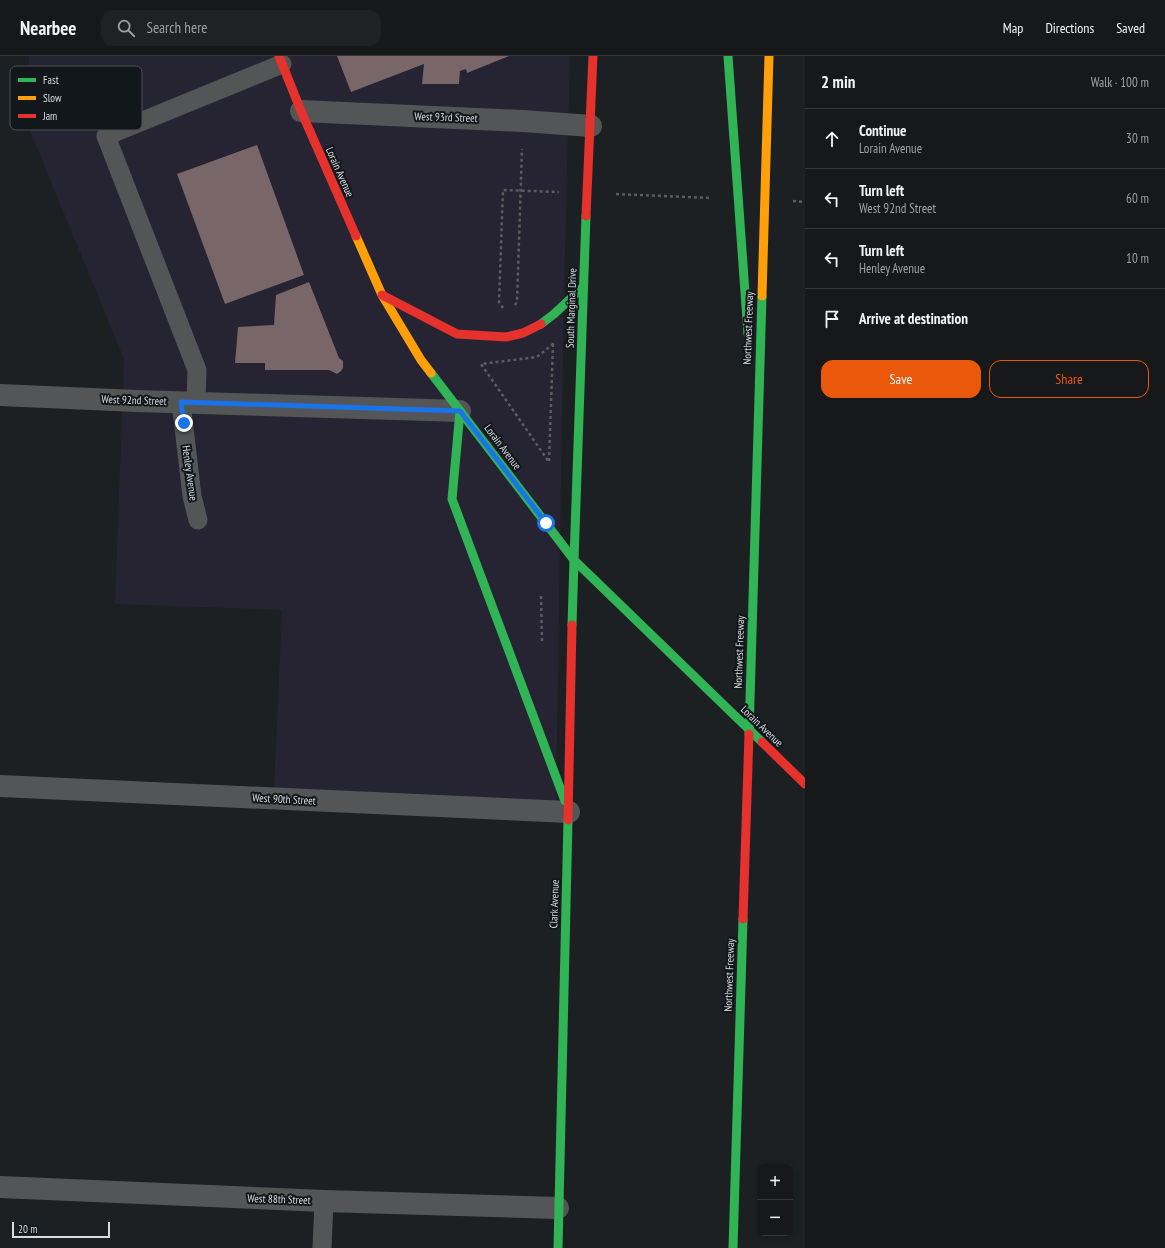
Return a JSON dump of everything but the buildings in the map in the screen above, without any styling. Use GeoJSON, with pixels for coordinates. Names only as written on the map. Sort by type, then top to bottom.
{"type":"FeatureCollection","features":[{"type":"Feature","properties":{"kind":"main road","name":"South Marginal Drive"},"geometry":{"type":"LineString","coordinates":[[574,560],[583,287],[593,56]]}},
{"type":"Feature","properties":{"kind":"main road"},"geometry":{"type":"LineString","coordinates":[[728,56],[748,346]]}},
{"type":"Feature","properties":{"kind":"main road","name":"Northwest Freeway"},"geometry":{"type":"LineString","coordinates":[[733,1248],[769,56]]}},
{"type":"Feature","properties":{"kind":"main road","name":"Lorain Avenue"},"geometry":{"type":"LineString","coordinates":[[281,60],[301,111],[382,295],[421,360],[574,560],[805,784]]}},
{"type":"Feature","properties":{"kind":"main road"},"geometry":{"type":"LineString","coordinates":[[382,295],[457,334],[506,337],[523,333],[537,327],[554,314],[583,287]]}},
{"type":"Feature","properties":{"kind":"main road"},"geometry":{"type":"LineString","coordinates":[[751,377],[756,456]]}},
{"type":"Feature","properties":{"kind":"main road"},"geometry":{"type":"LineString","coordinates":[[460,411],[452,499],[569,812]]}},
{"type":"Feature","properties":{"kind":"main road","name":"Clark Avenue"},"geometry":{"type":"LineString","coordinates":[[558,1248],[574,560]]}},
{"type":"Feature","properties":{"kind":"street","name":"West 93rd Street"},"geometry":{"type":"LineString","coordinates":[[301,111],[523,121],[590,126]]}},
{"type":"Feature","properties":{"kind":"street","name":"West 92nd Street"},"geometry":{"type":"LineString","coordinates":[[0,394],[460,411]]}},
{"type":"Feature","properties":{"kind":"street","name":"West 90th Street"},"geometry":{"type":"LineString","coordinates":[[0,786],[569,812]]}},
{"type":"Feature","properties":{"kind":"street","name":"West 88th Street"},"geometry":{"type":"LineString","coordinates":[[0,1187],[324,1201],[558,1208]]}},
{"type":"Feature","properties":{"kind":"lane","name":"Henley Avenue"},"geometry":{"type":"LineString","coordinates":[[142,120],[281,60]]}},
{"type":"Feature","properties":{"kind":"lane","name":"Henley Avenue"},"geometry":{"type":"LineString","coordinates":[[120,130],[106,136],[196,370],[189,402],[192,496],[198,520]]}},
{"type":"Feature","properties":{"kind":"lane"},"geometry":{"type":"LineString","coordinates":[[322,1248],[324,1201]]}},
{"type":"Feature","properties":{"kind":"path"},"geometry":{"type":"LineString","coordinates":[[512,308],[517,302],[522,148]]}},
{"type":"Feature","properties":{"kind":"path"},"geometry":{"type":"LineString","coordinates":[[508,308],[504,308],[499,302],[503,190],[566,192]]}},
{"type":"Feature","properties":{"kind":"path"},"geometry":{"type":"LineString","coordinates":[[614,194],[718,198]]}},
{"type":"Feature","properties":{"kind":"path"},"geometry":{"type":"LineString","coordinates":[[789,201],[805,202]]}},
{"type":"Feature","properties":{"kind":"path"},"geometry":{"type":"LineString","coordinates":[[553,344],[550,462],[481,364],[537,357],[553,344]]}},
{"type":"Feature","properties":{"kind":"path"},"geometry":{"type":"LineString","coordinates":[[542,596],[542,648]]}},
{"type":"Feature","properties":{"kind":"shaded area"},"geometry":{"type":"Polygon","coordinates":[[[29,56],[570,56],[564,291],[556,801],[274,789],[282,610],[115,604],[124,359],[30,130],[142,130],[142,66],[29,66],[29,56]]]}},
{"type":"Feature","properties":{"kind":"traffic: fast"},"geometry":{"type":"LineString","coordinates":[[728,56],[748,334]]}},
{"type":"Feature","properties":{"kind":"traffic: fast"},"geometry":{"type":"LineString","coordinates":[[574,560],[586,216]]}},
{"type":"Feature","properties":{"kind":"traffic: fast"},"geometry":{"type":"LineString","coordinates":[[541,324],[583,287]]}},
{"type":"Feature","properties":{"kind":"traffic: fast"},"geometry":{"type":"LineString","coordinates":[[749,734],[762,296]]}},
{"type":"Feature","properties":{"kind":"traffic: fast"},"geometry":{"type":"LineString","coordinates":[[431,373],[574,560],[762,742]]}},
{"type":"Feature","properties":{"kind":"traffic: fast"},"geometry":{"type":"LineString","coordinates":[[460,411],[452,499],[565,801]]}},
{"type":"Feature","properties":{"kind":"traffic: fast"},"geometry":{"type":"LineString","coordinates":[[572,625],[574,560]]}},
{"type":"Feature","properties":{"kind":"traffic: fast"},"geometry":{"type":"LineString","coordinates":[[558,1248],[568,820]]}},
{"type":"Feature","properties":{"kind":"traffic: fast"},"geometry":{"type":"LineString","coordinates":[[733,1248],[743,919]]}},
{"type":"Feature","properties":{"kind":"traffic: slow"},"geometry":{"type":"LineString","coordinates":[[762,296],[769,56]]}},
{"type":"Feature","properties":{"kind":"traffic: slow"},"geometry":{"type":"LineString","coordinates":[[356,236],[382,295],[421,360],[431,373]]}},
{"type":"Feature","properties":{"kind":"traffic: jam"},"geometry":{"type":"LineString","coordinates":[[279,56],[301,111],[356,236]]}},
{"type":"Feature","properties":{"kind":"traffic: jam"},"geometry":{"type":"LineString","coordinates":[[586,216],[593,56]]}},
{"type":"Feature","properties":{"kind":"traffic: jam"},"geometry":{"type":"LineString","coordinates":[[382,295],[457,334],[506,337],[523,333],[541,324]]}},
{"type":"Feature","properties":{"kind":"traffic: jam"},"geometry":{"type":"LineString","coordinates":[[568,820],[572,625]]}},
{"type":"Feature","properties":{"kind":"traffic: jam"},"geometry":{"type":"LineString","coordinates":[[743,919],[749,734]]}},
{"type":"Feature","properties":{"kind":"traffic: jam"},"geometry":{"type":"LineString","coordinates":[[762,742],[805,784]]}},
{"type":"Feature","properties":{"kind":"route"},"geometry":{"type":"LineString","coordinates":[[184,423],[181,402],[460,411],[546,523]]}}]}
